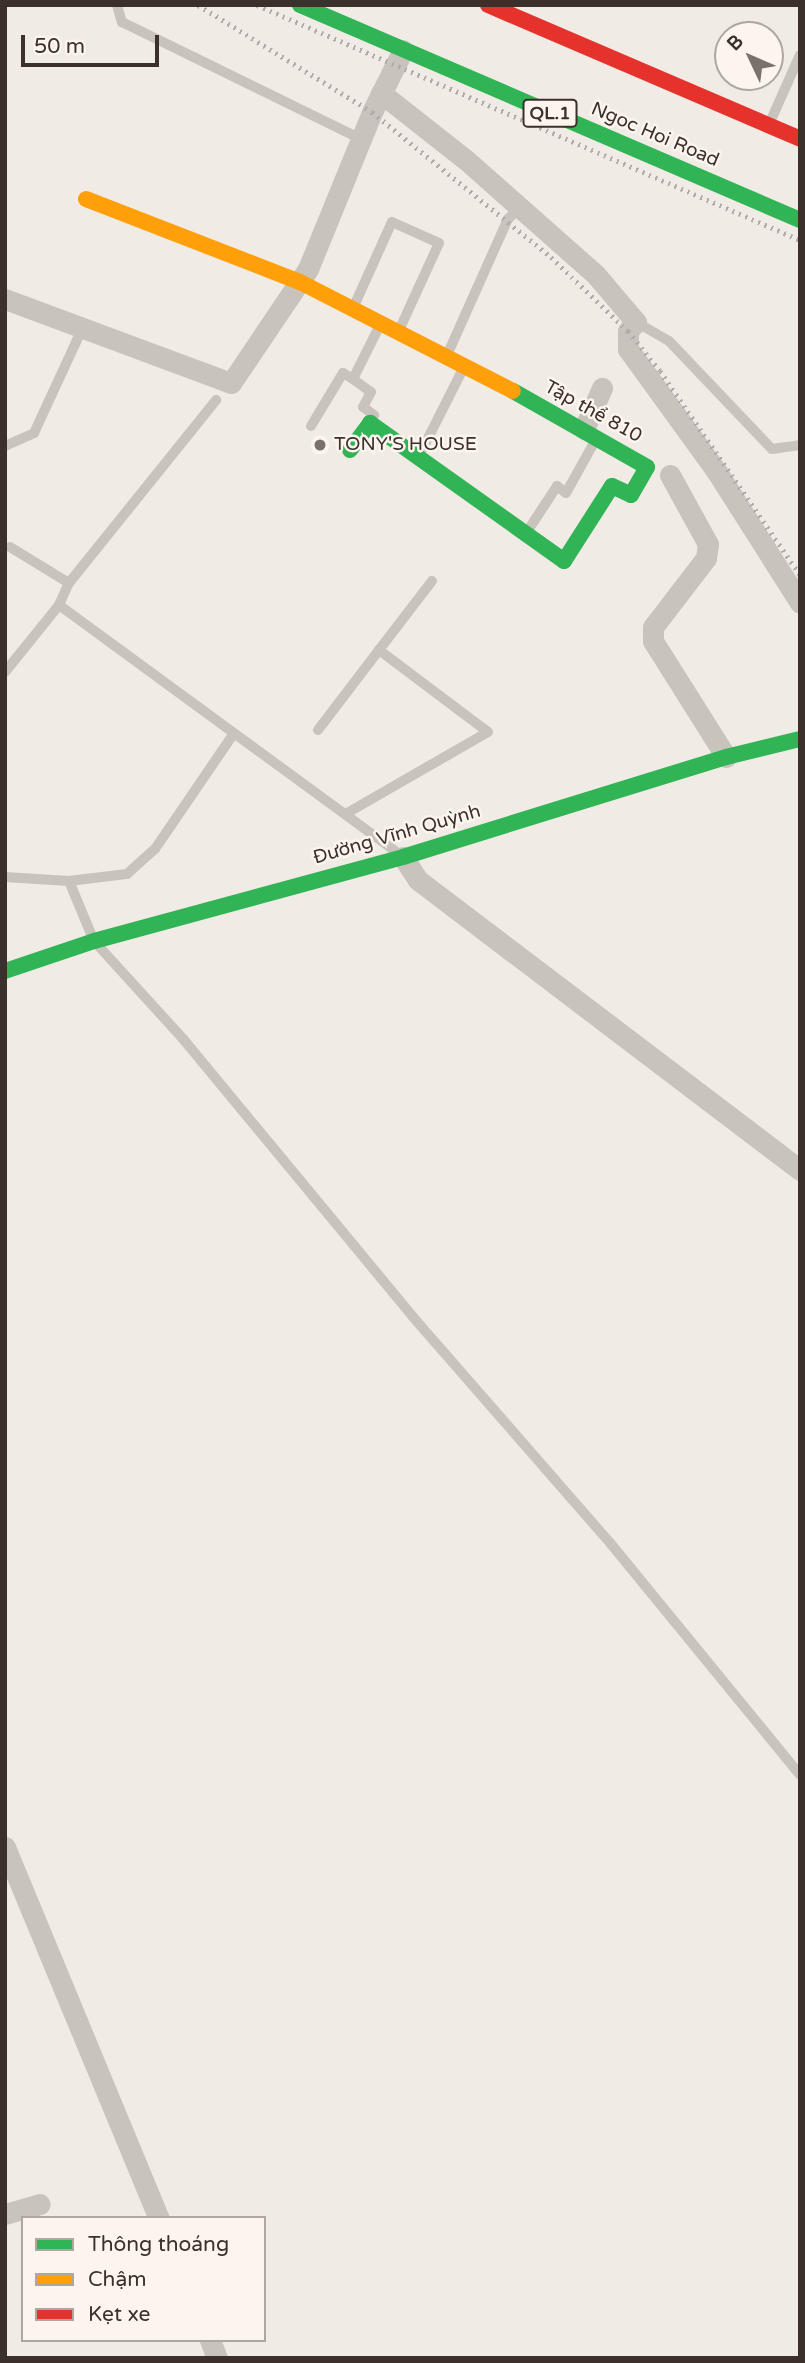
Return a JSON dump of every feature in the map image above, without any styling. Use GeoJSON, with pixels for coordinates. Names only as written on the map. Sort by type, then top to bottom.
{"type":"FeatureCollection","features":[{"type":"Feature","properties":{"kind":"main road","name":"Ngoc Hoi Road"},"geometry":{"type":"LineString","coordinates":[[300,5],[800,220]]}},
{"type":"Feature","properties":{"kind":"main road"},"geometry":{"type":"LineString","coordinates":[[488,5],[800,139]]}},
{"type":"Feature","properties":{"kind":"main road","name":"Tập thể 810"},"geometry":{"type":"LineString","coordinates":[[86,199],[300,282],[447,355],[591,433],[647,467],[631,495],[611,486],[564,561],[417,460],[370,423]]}},
{"type":"Feature","properties":{"kind":"main road"},"geometry":{"type":"LineString","coordinates":[[350,450],[370,423]]}},
{"type":"Feature","properties":{"kind":"main road","name":"Đường Vĩnh Quỳnh"},"geometry":{"type":"LineString","coordinates":[[5,971],[94,941],[403,857],[726,757],[800,738]]}},
{"type":"Feature","properties":{"kind":"street"},"geometry":{"type":"LineString","coordinates":[[5,299],[231,383],[300,282],[381,93],[403,50]]}},
{"type":"Feature","properties":{"kind":"street"},"geometry":{"type":"LineString","coordinates":[[381,93],[596,275],[636,322],[628,331],[628,349],[717,471],[800,603]]}},
{"type":"Feature","properties":{"kind":"street"},"geometry":{"type":"LineString","coordinates":[[591,433],[601,388]]}},
{"type":"Feature","properties":{"kind":"street"},"geometry":{"type":"LineString","coordinates":[[670,475],[708,544],[706,558],[653,627],[653,641],[726,757]]}},
{"type":"Feature","properties":{"kind":"street"},"geometry":{"type":"LineString","coordinates":[[403,857],[418,880],[800,1170]]}},
{"type":"Feature","properties":{"kind":"street"},"geometry":{"type":"LineString","coordinates":[[5,1847],[13,1889],[158,2216]]}},
{"type":"Feature","properties":{"kind":"street"},"geometry":{"type":"LineString","coordinates":[[5,2214],[40,2204]]}},
{"type":"Feature","properties":{"kind":"street"},"geometry":{"type":"LineString","coordinates":[[211,2342],[218,2358]]}},
{"type":"Feature","properties":{"kind":"lane"},"geometry":{"type":"LineString","coordinates":[[117,5],[122,22],[361,139]]}},
{"type":"Feature","properties":{"kind":"lane"},"geometry":{"type":"LineString","coordinates":[[769,126],[800,55]]}},
{"type":"Feature","properties":{"kind":"lane"},"geometry":{"type":"LineString","coordinates":[[447,355],[508,219],[520,208]]}},
{"type":"Feature","properties":{"kind":"lane"},"geometry":{"type":"LineString","coordinates":[[353,309],[392,222],[439,243],[398,331]]}},
{"type":"Feature","properties":{"kind":"lane"},"geometry":{"type":"LineString","coordinates":[[352,379],[381,322]]}},
{"type":"Feature","properties":{"kind":"lane"},"geometry":{"type":"LineString","coordinates":[[636,322],[669,341],[772,449],[800,445]]}},
{"type":"Feature","properties":{"kind":"lane"},"geometry":{"type":"LineString","coordinates":[[5,446],[34,433],[82,329]]}},
{"type":"Feature","properties":{"kind":"lane"},"geometry":{"type":"LineString","coordinates":[[417,460],[465,365]]}},
{"type":"Feature","properties":{"kind":"lane"},"geometry":{"type":"LineString","coordinates":[[311,426],[344,373],[371,392],[363,407],[375,415],[370,423]]}},
{"type":"Feature","properties":{"kind":"lane"},"geometry":{"type":"LineString","coordinates":[[5,672],[59,605],[69,583],[216,400]]}},
{"type":"Feature","properties":{"kind":"lane"},"geometry":{"type":"LineString","coordinates":[[525,536],[557,486],[566,493],[591,433]]}},
{"type":"Feature","properties":{"kind":"lane"},"geometry":{"type":"LineString","coordinates":[[9,547],[69,583]]}},
{"type":"Feature","properties":{"kind":"lane"},"geometry":{"type":"LineString","coordinates":[[318,730],[432,581]]}},
{"type":"Feature","properties":{"kind":"lane"},"geometry":{"type":"LineString","coordinates":[[59,605],[347,813],[403,857]]}},
{"type":"Feature","properties":{"kind":"lane"},"geometry":{"type":"LineString","coordinates":[[347,813],[488,732],[379,650]]}},
{"type":"Feature","properties":{"kind":"lane"},"geometry":{"type":"LineString","coordinates":[[5,653],[17,657]]}},
{"type":"Feature","properties":{"kind":"lane"},"geometry":{"type":"LineString","coordinates":[[5,877],[69,881],[127,874],[155,849],[234,733]]}},
{"type":"Feature","properties":{"kind":"lane"},"geometry":{"type":"LineString","coordinates":[[69,881],[94,941],[184,1040],[413,1317],[611,1544],[800,1775]]}},
{"type":"Feature","properties":{"kind":"railway"},"geometry":{"type":"LineString","coordinates":[[198,5],[372,112],[551,257],[628,331],[660,371],[800,575]]}},
{"type":"Feature","properties":{"kind":"railway"},"geometry":{"type":"LineString","coordinates":[[257,5],[800,240]]}},
{"type":"Feature","properties":{"kind":"traffic: fast"},"geometry":{"type":"LineString","coordinates":[[300,5],[800,220]]}},
{"type":"Feature","properties":{"kind":"traffic: fast"},"geometry":{"type":"LineString","coordinates":[[350,450],[370,423],[564,561],[612,486],[631,495],[647,467],[513,391]]}},
{"type":"Feature","properties":{"kind":"traffic: fast"},"geometry":{"type":"LineString","coordinates":[[5,971],[94,941],[403,857],[726,757],[800,739]]}},
{"type":"Feature","properties":{"kind":"traffic: slow"},"geometry":{"type":"LineString","coordinates":[[86,199],[300,282],[513,391]]}},
{"type":"Feature","properties":{"kind":"traffic: jam"},"geometry":{"type":"LineString","coordinates":[[488,5],[800,139]]}},
{"type":"Feature","properties":{"kind":"place","name":"TONY'S HOUSE"},"geometry":{"type":"Point","coordinates":[320,445]}}]}
